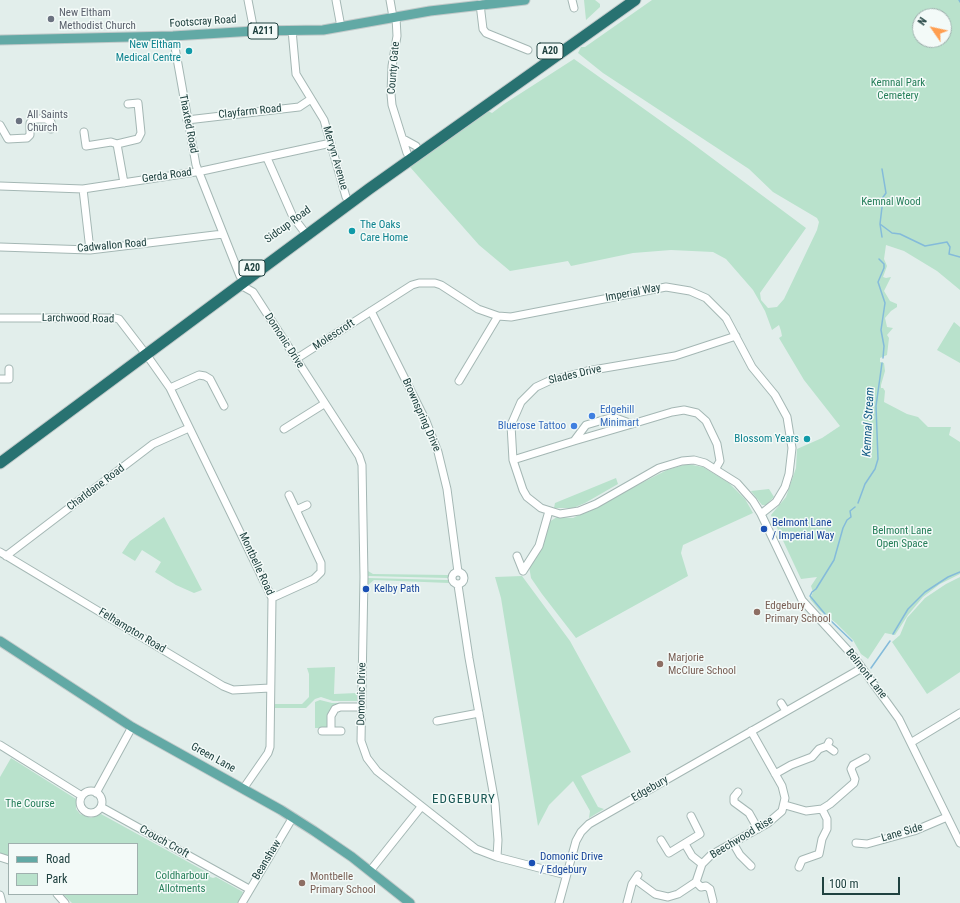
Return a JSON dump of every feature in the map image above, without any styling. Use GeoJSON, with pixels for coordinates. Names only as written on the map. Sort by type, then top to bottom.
{"type":"FeatureCollection","features":[{"type":"Feature","properties":{"kind":"highway","name":"Sidcup Road"},"geometry":{"type":"LineString","coordinates":[[0,463],[146,354],[303,230],[411,149],[623,0]]}},
{"type":"Feature","properties":{"kind":"highway","name":"Sidcup Road"},"geometry":{"type":"LineString","coordinates":[[239,281],[635,0]]}},
{"type":"Feature","properties":{"kind":"highway","name":"Sidcup Road"},"geometry":{"type":"LineString","coordinates":[[0,455],[146,354]]}},
{"type":"Feature","properties":{"kind":"main road","name":"Footscray Road"},"geometry":{"type":"LineString","coordinates":[[0,40],[173,36],[254,31],[323,30],[341,28],[394,17],[480,4],[525,0]]}},
{"type":"Feature","properties":{"kind":"main road","name":"Green Lane"},"geometry":{"type":"LineString","coordinates":[[0,641],[132,727],[293,817],[370,871],[410,903]]}},
{"type":"Feature","properties":{"kind":"street"},"geometry":{"type":"LineString","coordinates":[[248,0],[254,31]]}},
{"type":"Feature","properties":{"kind":"street"},"geometry":{"type":"LineString","coordinates":[[336,0],[341,28]]}},
{"type":"Feature","properties":{"kind":"street","name":"County Gate"},"geometry":{"type":"LineString","coordinates":[[390,0],[397,36],[392,66],[391,94],[395,117],[405,140],[411,149]]}},
{"type":"Feature","properties":{"kind":"street"},"geometry":{"type":"LineString","coordinates":[[572,0],[574,8]]}},
{"type":"Feature","properties":{"kind":"street"},"geometry":{"type":"LineString","coordinates":[[480,4],[483,29],[486,33],[528,50]]}},
{"type":"Feature","properties":{"kind":"street","name":"Mervyn Avenue"},"geometry":{"type":"LineString","coordinates":[[292,30],[296,74],[324,120],[346,198]]}},
{"type":"Feature","properties":{"kind":"street","name":"Thaxted Road"},"geometry":{"type":"LineString","coordinates":[[173,36],[199,172],[239,281]]}},
{"type":"Feature","properties":{"kind":"street","name":"Clayfarm Road"},"geometry":{"type":"LineString","coordinates":[[188,120],[299,107],[311,99]]}},
{"type":"Feature","properties":{"kind":"street"},"geometry":{"type":"LineString","coordinates":[[84,132],[86,146],[111,142],[117,144],[135,141],[140,136],[138,104],[128,104]]}},
{"type":"Feature","properties":{"kind":"street"},"geometry":{"type":"LineString","coordinates":[[0,125],[8,139],[27,138],[30,135],[30,123],[33,119],[46,119],[51,122],[51,129]]}},
{"type":"Feature","properties":{"kind":"street","name":"Gerda Road"},"geometry":{"type":"LineString","coordinates":[[0,186],[83,189],[199,172],[331,143]]}},
{"type":"Feature","properties":{"kind":"street"},"geometry":{"type":"LineString","coordinates":[[117,144],[124,183]]}},
{"type":"Feature","properties":{"kind":"street"},"geometry":{"type":"LineString","coordinates":[[267,158],[293,217],[303,230]]}},
{"type":"Feature","properties":{"kind":"street"},"geometry":{"type":"LineString","coordinates":[[83,189],[90,250]]}},
{"type":"Feature","properties":{"kind":"street","name":"Cadwallon Road"},"geometry":{"type":"LineString","coordinates":[[0,247],[90,250],[223,234]]}},
{"type":"Feature","properties":{"kind":"street","name":"Domonic Drive"},"geometry":{"type":"LineString","coordinates":[[239,281],[244,287],[253,292],[359,456],[362,465],[364,577],[361,741],[366,758],[377,771],[476,849],[498,857],[566,875]]}},
{"type":"Feature","properties":{"kind":"street","name":"Imperial Way"},"geometry":{"type":"LineString","coordinates":[[371,311],[412,285],[426,283],[441,285],[472,306],[498,316],[511,317],[666,287],[692,291],[710,302],[726,318],[752,367],[781,404],[787,417],[792,440],[792,459],[786,485],[776,502],[761,514]]}},
{"type":"Feature","properties":{"kind":"street","name":"Molescroft"},"geometry":{"type":"LineString","coordinates":[[296,359],[371,311]]}},
{"type":"Feature","properties":{"kind":"street","name":"Brownspring Drive"},"geometry":{"type":"LineString","coordinates":[[371,311],[426,421],[438,452],[447,489],[458,572],[464,577],[463,581],[458,585],[495,803],[498,857]]}},
{"type":"Feature","properties":{"kind":"street"},"geometry":{"type":"LineString","coordinates":[[459,381],[498,316]]}},
{"type":"Feature","properties":{"kind":"street","name":"Larchwood Road"},"geometry":{"type":"LineString","coordinates":[[0,318],[115,318],[120,320],[146,354]]}},
{"type":"Feature","properties":{"kind":"street","name":"Slades Drive"},"geometry":{"type":"LineString","coordinates":[[736,336],[675,356],[587,371],[541,384],[526,396],[513,417],[510,433],[513,460],[519,481],[527,497],[541,508],[560,514],[579,511],[669,464],[694,460],[716,468],[737,482],[761,514]]}},
{"type":"Feature","properties":{"kind":"street","name":"Montbelle Road"},"geometry":{"type":"LineString","coordinates":[[146,354],[170,388],[272,598],[268,754],[243,789]]}},
{"type":"Feature","properties":{"kind":"street"},"geometry":{"type":"LineString","coordinates":[[0,379],[9,379],[9,368]]}},
{"type":"Feature","properties":{"kind":"street"},"geometry":{"type":"LineString","coordinates":[[170,388],[199,375],[205,376],[210,379],[224,406]]}},
{"type":"Feature","properties":{"kind":"street"},"geometry":{"type":"LineString","coordinates":[[284,428],[324,404]]}},
{"type":"Feature","properties":{"kind":"street"},"geometry":{"type":"LineString","coordinates":[[513,460],[672,412],[684,410],[696,413],[706,422],[717,444],[720,461],[716,468]]}},
{"type":"Feature","properties":{"kind":"street"},"geometry":{"type":"LineString","coordinates":[[574,441],[586,425],[613,417],[632,424]]}},
{"type":"Feature","properties":{"kind":"street","name":"Charldane Road"},"geometry":{"type":"LineString","coordinates":[[3,554],[153,444],[189,428]]}},
{"type":"Feature","properties":{"kind":"street"},"geometry":{"type":"LineString","coordinates":[[272,598],[314,579],[321,572],[321,563],[288,495]]}},
{"type":"Feature","properties":{"kind":"street"},"geometry":{"type":"LineString","coordinates":[[296,510],[307,506]]}},
{"type":"Feature","properties":{"kind":"street"},"geometry":{"type":"LineString","coordinates":[[517,556],[523,571],[539,546],[549,511]]}},
{"type":"Feature","properties":{"kind":"street","name":"Belmont Lane"},"geometry":{"type":"LineString","coordinates":[[761,514],[802,600],[809,609],[830,628],[887,700],[912,742],[946,817],[960,842]]}},
{"type":"Feature","properties":{"kind":"street","name":"Felhampton Road"},"geometry":{"type":"LineString","coordinates":[[3,554],[223,686],[232,690],[270,688]]}},
{"type":"Feature","properties":{"kind":"street","name":"Edgebury"},"geometry":{"type":"LineString","coordinates":[[559,903],[576,841],[581,832],[589,824],[862,668]]}},
{"type":"Feature","properties":{"kind":"street"},"geometry":{"type":"LineString","coordinates":[[781,703],[786,711]]}},
{"type":"Feature","properties":{"kind":"street"},"geometry":{"type":"LineString","coordinates":[[331,731],[331,716],[336,709],[340,707],[362,708]]}},
{"type":"Feature","properties":{"kind":"street"},"geometry":{"type":"LineString","coordinates":[[912,742],[960,713]]}},
{"type":"Feature","properties":{"kind":"street"},"geometry":{"type":"LineString","coordinates":[[437,721],[479,714]]}},
{"type":"Feature","properties":{"kind":"street"},"geometry":{"type":"LineString","coordinates":[[96,793],[132,727]]}},
{"type":"Feature","properties":{"kind":"street"},"geometry":{"type":"LineString","coordinates":[[322,731],[341,731]]}},
{"type":"Feature","properties":{"kind":"street"},"geometry":{"type":"LineString","coordinates":[[750,731],[784,792],[785,805],[806,811],[822,809],[851,787],[855,780],[851,769],[853,765],[866,758]]}},
{"type":"Feature","properties":{"kind":"street"},"geometry":{"type":"LineString","coordinates":[[775,774],[791,765],[804,761],[828,744],[834,751]]}},
{"type":"Feature","properties":{"kind":"street"},"geometry":{"type":"LineString","coordinates":[[0,745],[82,796]]}},
{"type":"Feature","properties":{"kind":"street"},"geometry":{"type":"LineString","coordinates":[[88,792],[96,793],[101,799],[101,807],[96,812],[85,811],[81,805],[82,796],[88,792]]}},
{"type":"Feature","properties":{"kind":"street"},"geometry":{"type":"LineString","coordinates":[[738,792],[734,797],[734,802],[749,813],[758,829]]}},
{"type":"Feature","properties":{"kind":"street","name":"Beechwood Rise"},"geometry":{"type":"LineString","coordinates":[[696,882],[702,864],[711,855],[776,818],[785,805]]}},
{"type":"Feature","properties":{"kind":"street"},"geometry":{"type":"LineString","coordinates":[[370,871],[421,806]]}},
{"type":"Feature","properties":{"kind":"street","name":"Crouch Croft"},"geometry":{"type":"LineString","coordinates":[[101,807],[249,889]]}},
{"type":"Feature","properties":{"kind":"street"},"geometry":{"type":"LineString","coordinates":[[799,867],[802,860],[818,854],[822,839],[827,829],[827,820],[822,809]]}},
{"type":"Feature","properties":{"kind":"street"},"geometry":{"type":"LineString","coordinates":[[661,840],[669,853],[700,834],[691,816]]}},
{"type":"Feature","properties":{"kind":"street","name":"Beanshaw"},"geometry":{"type":"LineString","coordinates":[[242,903],[293,817]]}},
{"type":"Feature","properties":{"kind":"street","name":"Lane Side"},"geometry":{"type":"LineString","coordinates":[[856,843],[867,844],[914,831],[946,817]]}},
{"type":"Feature","properties":{"kind":"street"},"geometry":{"type":"LineString","coordinates":[[733,843],[742,863],[751,866]]}},
{"type":"Feature","properties":{"kind":"street"},"geometry":{"type":"LineString","coordinates":[[685,844],[692,856],[702,864]]}},
{"type":"Feature","properties":{"kind":"street"},"geometry":{"type":"LineString","coordinates":[[627,903],[632,884],[637,878],[655,894],[668,900],[686,890],[696,882],[701,887],[706,886],[710,889],[713,901]]}},
{"type":"Feature","properties":{"kind":"street"},"geometry":{"type":"LineString","coordinates":[[0,895],[2,903]]}},
{"type":"Feature","properties":{"kind":"street"},"geometry":{"type":"LineString","coordinates":[[58,895],[66,903]]}},
{"type":"Feature","properties":{"kind":"green space"},"geometry":{"type":"Polygon","coordinates":[[[584,0],[595,0],[600,4],[600,7],[586,20],[584,0]]]}},
{"type":"Feature","properties":{"kind":"green space"},"geometry":{"type":"Polygon","coordinates":[[[652,0],[960,0],[960,290],[937,271],[904,251],[886,245],[884,259],[887,266],[883,277],[891,277],[884,291],[890,301],[897,304],[897,307],[885,318],[887,327],[893,328],[887,335],[889,338],[887,355],[880,358],[880,362],[884,363],[885,371],[881,385],[881,388],[885,391],[884,402],[907,414],[918,417],[928,427],[951,427],[949,435],[960,442],[960,574],[940,584],[923,597],[908,615],[895,635],[885,633],[868,659],[861,654],[853,640],[836,623],[819,610],[810,599],[813,592],[811,586],[817,577],[801,579],[771,515],[786,497],[796,468],[797,449],[822,438],[840,426],[804,380],[779,338],[782,336],[779,325],[772,330],[765,311],[753,290],[726,259],[713,252],[671,250],[633,253],[571,266],[568,261],[510,271],[479,245],[410,167],[488,111],[492,113],[574,59],[689,141],[806,228],[760,293],[761,300],[768,308],[777,307],[784,299],[817,230],[819,222],[817,218],[773,192],[749,169],[603,73],[578,53],[581,47],[585,47],[652,0]]]}},
{"type":"Feature","properties":{"kind":"green space"},"geometry":{"type":"Polygon","coordinates":[[[954,322],[960,327],[960,363],[937,350],[954,322]]]}},
{"type":"Feature","properties":{"kind":"green space"},"geometry":{"type":"Polygon","coordinates":[[[687,464],[703,467],[729,483],[745,499],[753,513],[683,545],[681,553],[688,576],[576,638],[531,578],[529,566],[549,522],[557,517],[573,518],[667,470],[687,464]]]}},
{"type":"Feature","properties":{"kind":"green space"},"geometry":{"type":"Polygon","coordinates":[[[616,478],[618,484],[585,503],[573,508],[554,508],[555,503],[616,478]]]}},
{"type":"Feature","properties":{"kind":"green space"},"geometry":{"type":"Polygon","coordinates":[[[769,489],[774,497],[766,505],[762,505],[751,491],[769,489]]]}},
{"type":"Feature","properties":{"kind":"green space"},"geometry":{"type":"Polygon","coordinates":[[[164,517],[202,590],[194,593],[176,585],[155,572],[161,562],[142,550],[135,561],[122,553],[130,541],[164,517]]]}},
{"type":"Feature","properties":{"kind":"green space"},"geometry":{"type":"Polygon","coordinates":[[[368,571],[373,574],[448,575],[448,578],[368,576],[368,571]]]}},
{"type":"Feature","properties":{"kind":"green space"},"geometry":{"type":"Polygon","coordinates":[[[522,576],[570,641],[631,752],[581,776],[598,807],[604,809],[589,818],[590,811],[573,781],[549,805],[538,826],[501,598],[495,577],[522,576]]]}},
{"type":"Feature","properties":{"kind":"green space"},"geometry":{"type":"Polygon","coordinates":[[[960,577],[960,672],[927,694],[892,642],[900,635],[907,618],[925,598],[946,584],[960,577]]]}},
{"type":"Feature","properties":{"kind":"green space"},"geometry":{"type":"Polygon","coordinates":[[[368,578],[448,580],[449,583],[374,580],[368,585],[368,578]]]}},
{"type":"Feature","properties":{"kind":"green space"},"geometry":{"type":"Polygon","coordinates":[[[335,667],[334,694],[357,693],[357,701],[333,701],[321,697],[315,699],[306,708],[275,708],[275,704],[302,704],[309,697],[309,674],[307,668],[335,667]]]}},
{"type":"Feature","properties":{"kind":"green space"},"geometry":{"type":"Polygon","coordinates":[[[320,700],[332,703],[357,703],[357,706],[339,705],[327,728],[315,728],[315,702],[320,700]]]}},
{"type":"Feature","properties":{"kind":"green space"},"geometry":{"type":"Polygon","coordinates":[[[11,758],[76,799],[76,809],[80,814],[91,818],[101,814],[210,874],[210,877],[216,877],[243,892],[238,903],[72,903],[64,895],[138,895],[138,843],[8,843],[8,857],[0,854],[0,777],[11,758]]]}},
{"type":"Feature","properties":{"kind":"waterway"},"geometry":{"type":"LineString","coordinates":[[882,169],[886,193],[881,200],[882,207],[880,224],[892,233],[900,234],[925,246],[947,242],[950,247],[949,254],[960,257]]}},
{"type":"Feature","properties":{"kind":"waterway","name":"Kemnal Stream"},"geometry":{"type":"LineString","coordinates":[[880,224],[882,237]]}},
{"type":"Feature","properties":{"kind":"waterway","name":"Kemnal Stream"},"geometry":{"type":"LineString","coordinates":[[879,259],[884,264],[884,268],[878,282],[885,303],[881,330],[884,346],[883,358]]}},
{"type":"Feature","properties":{"kind":"waterway","name":"Kemnal Stream"},"geometry":{"type":"LineString","coordinates":[[858,503],[865,484],[875,469],[878,459],[876,406],[882,363]]}},
{"type":"Feature","properties":{"kind":"waterway","name":"Kemnal Stream"},"geometry":{"type":"LineString","coordinates":[[852,641],[830,620],[810,596],[834,560],[843,528],[847,520],[851,517],[850,511],[855,507]]}},
{"type":"Feature","properties":{"kind":"waterway"},"geometry":{"type":"LineString","coordinates":[[893,634],[908,609],[925,592],[948,577],[960,572]]}},
{"type":"Feature","properties":{"kind":"waterway"},"geometry":{"type":"LineString","coordinates":[[871,668],[890,641]]}},
{"type":"Feature","properties":{"kind":"place","name":"New Eltham Methodist Church"},"geometry":{"type":"Point","coordinates":[51,19]}},
{"type":"Feature","properties":{"kind":"place","name":"New Eltham Medical Centre"},"geometry":{"type":"Point","coordinates":[189,51]}},
{"type":"Feature","properties":{"kind":"place","name":"All Saints Church"},"geometry":{"type":"Point","coordinates":[19,121]}},
{"type":"Feature","properties":{"kind":"place","name":"The Oaks Care Home"},"geometry":{"type":"Point","coordinates":[352,231]}},
{"type":"Feature","properties":{"kind":"place","name":"Edgehill Minimart"},"geometry":{"type":"Point","coordinates":[592,416]}},
{"type":"Feature","properties":{"kind":"place","name":"Bluerose Tattoo"},"geometry":{"type":"Point","coordinates":[574,426]}},
{"type":"Feature","properties":{"kind":"place","name":"Blossom Years"},"geometry":{"type":"Point","coordinates":[807,439]}},
{"type":"Feature","properties":{"kind":"place","name":"Belmont Lane / Imperial Way"},"geometry":{"type":"Point","coordinates":[764,529]}},
{"type":"Feature","properties":{"kind":"place","name":"Kelby Path"},"geometry":{"type":"Point","coordinates":[366,589]}},
{"type":"Feature","properties":{"kind":"place","name":"Edgebury Primary School"},"geometry":{"type":"Point","coordinates":[757,612]}},
{"type":"Feature","properties":{"kind":"place","name":"Marjorie McClure School"},"geometry":{"type":"Point","coordinates":[660,664]}},
{"type":"Feature","properties":{"kind":"place","name":"Domonic Drive / Edgebury"},"geometry":{"type":"Point","coordinates":[532,863]}},
{"type":"Feature","properties":{"kind":"place","name":"Montbelle Primary School"},"geometry":{"type":"Point","coordinates":[302,883]}},
{"type":"Feature","properties":{"kind":"district","name":"EDGEBURY"},"geometry":{"type":"Point","coordinates":[464,800]}},
{"type":"Feature","properties":{"kind":"park label","name":"Kemnal Park Cemetery"},"geometry":{"type":"Point","coordinates":[898,89]}},
{"type":"Feature","properties":{"kind":"park label","name":"Kemnal Wood"},"geometry":{"type":"Point","coordinates":[891,202]}},
{"type":"Feature","properties":{"kind":"park label","name":"Belmont Lane Open Space"},"geometry":{"type":"Point","coordinates":[902,537]}},
{"type":"Feature","properties":{"kind":"park label","name":"The Course"},"geometry":{"type":"Point","coordinates":[30,804]}},
{"type":"Feature","properties":{"kind":"park label","name":"Coldharbour Allotments"},"geometry":{"type":"Point","coordinates":[182,882]}}]}
